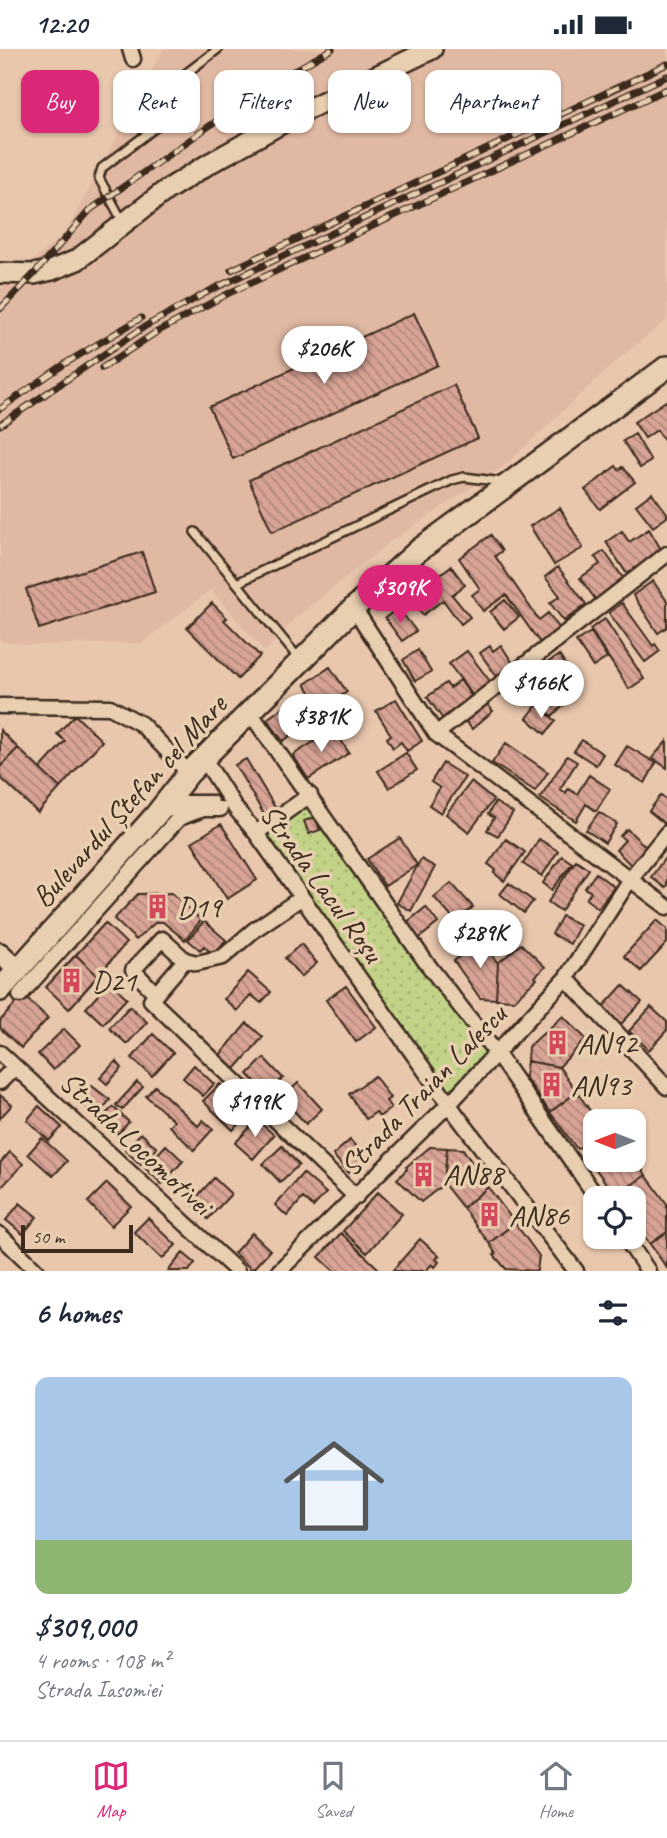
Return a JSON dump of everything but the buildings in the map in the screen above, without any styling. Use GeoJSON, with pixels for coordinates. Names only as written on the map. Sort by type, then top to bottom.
{"type":"FeatureCollection","features":[{"type":"Feature","properties":{"kind":"main road"},"geometry":{"type":"LineString","coordinates":[[0,273],[34,274],[77,260],[165,191],[209,163],[304,111],[432,49]]}},
{"type":"Feature","properties":{"kind":"main road"},"geometry":{"type":"LineString","coordinates":[[0,263],[8,264],[22,274]]}},
{"type":"Feature","properties":{"kind":"main road"},"geometry":{"type":"LineString","coordinates":[[0,284],[22,274]]}},
{"type":"Feature","properties":{"kind":"main road","name":"Bulevardul Ștefan cel Mare"},"geometry":{"type":"LineString","coordinates":[[10,993],[19,971],[197,766],[354,608],[419,550],[665,372]]}},
{"type":"Feature","properties":{"kind":"main road"},"geometry":{"type":"LineString","coordinates":[[0,953],[19,971]]}},
{"type":"Feature","properties":{"kind":"street"},"geometry":{"type":"LineString","coordinates":[[436,734],[667,554]]}},
{"type":"Feature","properties":{"kind":"street"},"geometry":{"type":"LineString","coordinates":[[354,608],[436,734],[667,907]]}},
{"type":"Feature","properties":{"kind":"street","name":"Strada Lacul Roșu"},"geometry":{"type":"LineString","coordinates":[[0,706],[110,706],[141,724],[197,766],[256,833],[449,1104],[573,1270]]}},
{"type":"Feature","properties":{"kind":"street","name":"Strada Lacul Roșu"},"geometry":{"type":"LineString","coordinates":[[249,711],[425,961],[497,1054],[589,1186]]}},
{"type":"Feature","properties":{"kind":"street"},"geometry":{"type":"LineString","coordinates":[[256,833],[310,795]]}},
{"type":"Feature","properties":{"kind":"street"},"geometry":{"type":"LineString","coordinates":[[155,816],[183,803],[210,803],[236,809]]}},
{"type":"Feature","properties":{"kind":"street"},"geometry":{"type":"LineString","coordinates":[[10,993],[179,818],[203,809],[220,809]]}},
{"type":"Feature","properties":{"kind":"street","name":"Strada Traian Lalescu"},"geometry":{"type":"LineString","coordinates":[[279,1271],[449,1104],[565,978],[630,879],[667,833]]}},
{"type":"Feature","properties":{"kind":"street"},"geometry":{"type":"LineString","coordinates":[[156,994],[133,970],[162,939],[186,960],[197,963],[223,957],[254,930],[300,898]]}},
{"type":"Feature","properties":{"kind":"street"},"geometry":{"type":"LineString","coordinates":[[186,960],[151,1000],[356,1197]]}},
{"type":"Feature","properties":{"kind":"street"},"geometry":{"type":"LineString","coordinates":[[565,978],[667,1087]]}},
{"type":"Feature","properties":{"kind":"street","name":"Strada Locomotivei"},"geometry":{"type":"LineString","coordinates":[[0,1053],[237,1271]]}},
{"type":"Feature","properties":{"kind":"street"},"geometry":{"type":"LineString","coordinates":[[0,1082],[15,1067]]}},
{"type":"Feature","properties":{"kind":"street"},"geometry":{"type":"LineString","coordinates":[[1,1238],[37,1271]]}},
{"type":"Feature","properties":{"kind":"street"},"geometry":{"type":"LineString","coordinates":[[633,1249],[649,1271]]}},
{"type":"Feature","properties":{"kind":"lane"},"geometry":{"type":"LineString","coordinates":[[124,223],[99,178],[102,168],[167,118],[167,87],[218,49]]}},
{"type":"Feature","properties":{"kind":"lane"},"geometry":{"type":"LineString","coordinates":[[237,583],[452,480],[464,478],[510,483]]}},
{"type":"Feature","properties":{"kind":"lane"},"geometry":{"type":"LineString","coordinates":[[195,532],[300,660]]}},
{"type":"Feature","properties":{"kind":"shaded area"},"geometry":{"type":"Polygon","coordinates":[[[163,49],[667,49],[667,320],[620,358],[505,465],[389,543],[293,620],[265,652],[211,590],[142,643],[28,645],[0,641],[0,289],[66,232],[118,133],[200,133],[200,70],[152,70],[163,49]]]}},
{"type":"Feature","properties":{"kind":"green space"},"geometry":{"type":"Polygon","coordinates":[[[310,795],[497,1054],[449,1104],[256,833],[310,795]]]}},
{"type":"Feature","properties":{"kind":"railway"},"geometry":{"type":"LineString","coordinates":[[0,309],[90,210],[262,89],[332,49]]}},
{"type":"Feature","properties":{"kind":"railway"},"geometry":{"type":"LineString","coordinates":[[231,270],[667,64]]}},
{"type":"Feature","properties":{"kind":"railway"},"geometry":{"type":"LineString","coordinates":[[0,425],[144,327],[213,289],[667,76]]}},
{"type":"Feature","properties":{"kind":"railway"},"geometry":{"type":"LineString","coordinates":[[102,368],[155,333],[231,292],[667,89]]}},
{"type":"Feature","properties":{"kind":"railway"},"geometry":{"type":"LineString","coordinates":[[0,409],[66,363],[141,318]]}},
{"type":"Feature","properties":{"kind":"place","name":"D19"},"geometry":{"type":"Point","coordinates":[157,907]}},
{"type":"Feature","properties":{"kind":"place","name":"D21"},"geometry":{"type":"Point","coordinates":[72,981]}},
{"type":"Feature","properties":{"kind":"place","name":"AN92"},"geometry":{"type":"Point","coordinates":[557,1043]}},
{"type":"Feature","properties":{"kind":"place","name":"AN93"},"geometry":{"type":"Point","coordinates":[551,1085]}},
{"type":"Feature","properties":{"kind":"place","name":"AN88"},"geometry":{"type":"Point","coordinates":[423,1174]}},
{"type":"Feature","properties":{"kind":"place","name":"AN86"},"geometry":{"type":"Point","coordinates":[489,1215]}}]}
